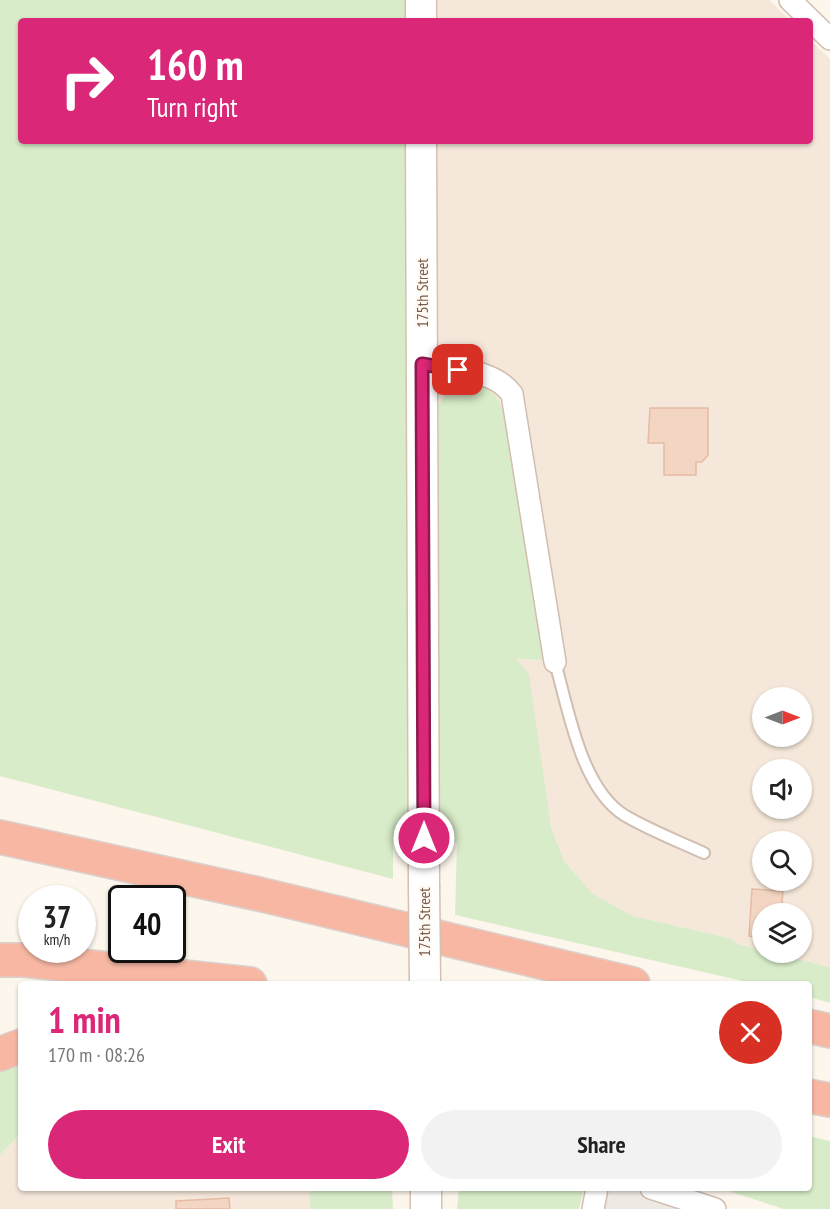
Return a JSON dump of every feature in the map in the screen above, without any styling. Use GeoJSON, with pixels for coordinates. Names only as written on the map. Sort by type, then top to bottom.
{"type":"FeatureCollection","features":[{"type":"Feature","properties":{"kind":"highway"},"geometry":{"type":"LineString","coordinates":[[0,837],[263,895],[621,981]]}},
{"type":"Feature","properties":{"kind":"highway"},"geometry":{"type":"LineString","coordinates":[[0,960],[24,960],[222,981]]}},
{"type":"Feature","properties":{"kind":"highway"},"geometry":{"type":"LineString","coordinates":[[812,1027],[830,1031]]}},
{"type":"Feature","properties":{"kind":"highway"},"geometry":{"type":"LineString","coordinates":[[0,1053],[18,1047]]}},
{"type":"Feature","properties":{"kind":"highway"},"geometry":{"type":"LineString","coordinates":[[812,1097],[830,1101]]}},
{"type":"Feature","properties":{"kind":"highway"},"geometry":{"type":"LineString","coordinates":[[812,1101],[830,1101]]}},
{"type":"Feature","properties":{"kind":"street"},"geometry":{"type":"LineString","coordinates":[[421,0],[421,18]]}},
{"type":"Feature","properties":{"kind":"street"},"geometry":{"type":"LineString","coordinates":[[790,0],[808,18]]}},
{"type":"Feature","properties":{"kind":"street"},"geometry":{"type":"LineString","coordinates":[[813,22],[830,39]]}},
{"type":"Feature","properties":{"kind":"street","name":"175th Street"},"geometry":{"type":"LineString","coordinates":[[421,144],[425,981]]}},
{"type":"Feature","properties":{"kind":"street"},"geometry":{"type":"LineString","coordinates":[[422,364],[493,377],[504,384],[512,394],[555,662]]}},
{"type":"Feature","properties":{"kind":"street"},"geometry":{"type":"LineString","coordinates":[[426,1191],[426,1209]]}},
{"type":"Feature","properties":{"kind":"street"},"geometry":{"type":"LineString","coordinates":[[593,1209],[596,1191]]}},
{"type":"Feature","properties":{"kind":"street"},"geometry":{"type":"LineString","coordinates":[[660,1191],[715,1209]]}},
{"type":"Feature","properties":{"kind":"lane"},"geometry":{"type":"LineString","coordinates":[[555,662],[577,740],[597,789],[623,814],[704,853]]}},
{"type":"Feature","properties":{"kind":"shaded area"},"geometry":{"type":"Polygon","coordinates":[[[438,0],[769,0],[788,18],[438,18],[438,0]]]}},
{"type":"Feature","properties":{"kind":"shaded area"},"geometry":{"type":"Polygon","coordinates":[[[813,43],[830,59],[830,967],[812,963],[812,903],[752,903],[752,948],[738,944],[729,938],[633,916],[593,894],[564,861],[551,827],[515,659],[548,660],[436,409],[437,144],[813,144],[813,43]]]}},
{"type":"Feature","properties":{"kind":"shaded area"},"geometry":{"type":"Polygon","coordinates":[[[18,1136],[18,1191],[309,1191],[310,1209],[0,1209],[0,1155],[18,1136]]]}},
{"type":"Feature","properties":{"kind":"shaded area"},"geometry":{"type":"Polygon","coordinates":[[[606,1191],[640,1191],[694,1209],[600,1209],[601,1198],[606,1191]]]}},
{"type":"Feature","properties":{"kind":"green space"},"geometry":{"type":"Polygon","coordinates":[[[0,0],[407,0],[407,18],[18,18],[18,144],[407,144],[408,836],[393,837],[393,879],[0,776],[0,0]]]}},
{"type":"Feature","properties":{"kind":"green space"},"geometry":{"type":"Polygon","coordinates":[[[473,382],[494,394],[503,411],[508,429],[548,660],[516,659],[529,674],[551,827],[564,861],[593,894],[633,916],[729,938],[738,944],[752,948],[752,963],[812,963],[830,967],[830,1003],[812,998],[812,981],[743,981],[455,915],[457,842],[438,843],[436,409],[443,398],[460,384],[473,382]]]}},
{"type":"Feature","properties":{"kind":"green space"},"geometry":{"type":"Polygon","coordinates":[[[18,1065],[18,1136],[0,1155],[0,1072],[18,1065]]]}},
{"type":"Feature","properties":{"kind":"green space"},"geometry":{"type":"Polygon","coordinates":[[[812,1137],[830,1141],[830,1209],[784,1209],[728,1191],[812,1191],[812,1137]]]}},
{"type":"Feature","properties":{"kind":"green space"},"geometry":{"type":"Polygon","coordinates":[[[309,1191],[392,1191],[393,1209],[310,1209],[309,1191]]]}},
{"type":"Feature","properties":{"kind":"green space"},"geometry":{"type":"Polygon","coordinates":[[[459,1191],[583,1191],[579,1209],[457,1209],[459,1191]]]}},
{"type":"Feature","properties":{"kind":"building"},"geometry":{"type":"Polygon","coordinates":[[[650,408],[708,408],[708,455],[702,462],[696,462],[696,475],[664,475],[664,443],[648,443],[650,408]]]}},
{"type":"Feature","properties":{"kind":"building"},"geometry":{"type":"Polygon","coordinates":[[[752,889],[752,891],[783,891],[782,903],[752,903],[752,936],[749,936],[752,889]]]}},
{"type":"Feature","properties":{"kind":"building"},"geometry":{"type":"Polygon","coordinates":[[[229,1198],[230,1209],[176,1209],[176,1201],[229,1198]]]}},
{"type":"Feature","properties":{"kind":"route"},"geometry":{"type":"LineString","coordinates":[[424,838],[422,364],[458,370]]}}]}
